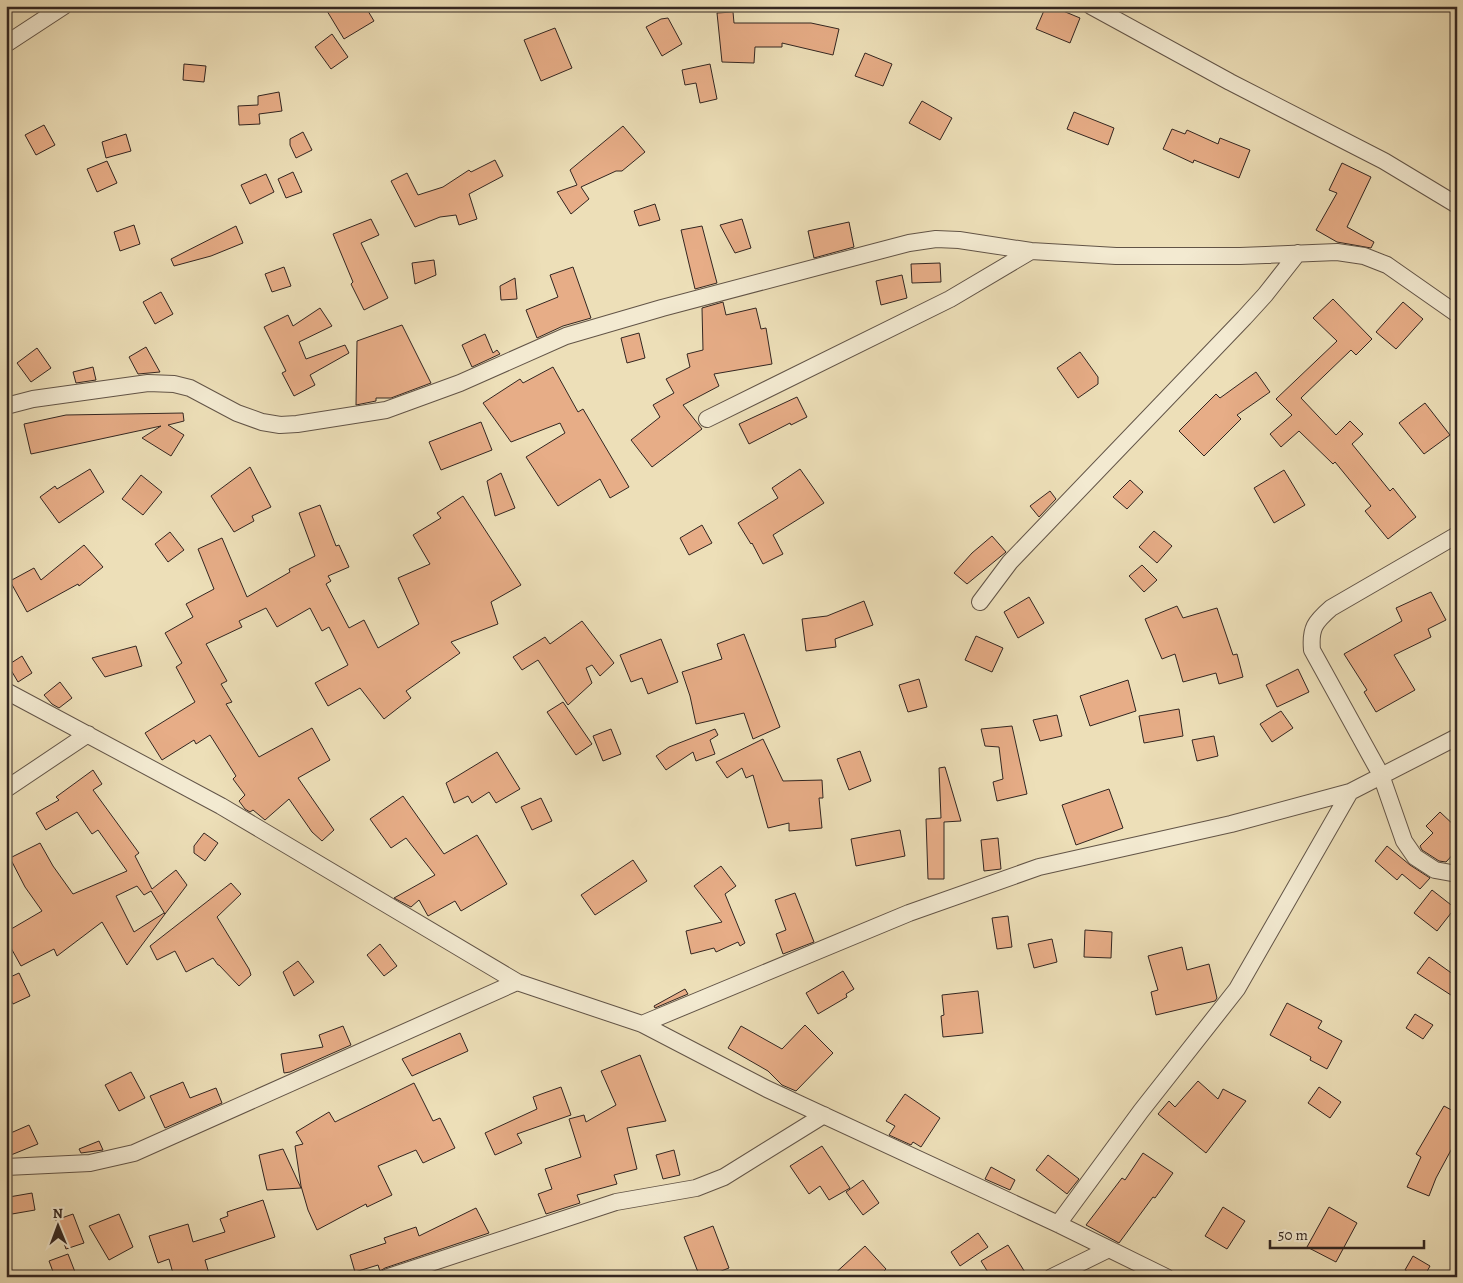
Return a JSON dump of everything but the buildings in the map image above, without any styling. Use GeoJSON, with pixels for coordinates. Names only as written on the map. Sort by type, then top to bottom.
{"type":"FeatureCollection","features":[{"type":"Feature","properties":{"kind":"street"},"geometry":{"type":"LineString","coordinates":[[6,44],[64,6]]}},
{"type":"Feature","properties":{"kind":"street"},"geometry":{"type":"LineString","coordinates":[[1091,6],[1230,82],[1384,161],[1457,205]]}},
{"type":"Feature","properties":{"kind":"street"},"geometry":{"type":"LineString","coordinates":[[6,406],[33,399],[148,383],[174,384],[190,388],[237,413],[262,422],[280,425],[386,410],[460,383],[566,336],[672,305],[909,243],[936,239],[1031,251],[1116,256],[1240,256],[1337,252],[1364,256],[1387,265],[1457,314]]}},
{"type":"Feature","properties":{"kind":"street"},"geometry":{"type":"LineString","coordinates":[[706,420],[950,299],[1031,251]]}},
{"type":"Feature","properties":{"kind":"street"},"geometry":{"type":"LineString","coordinates":[[980,602],[1010,562],[1244,318],[1298,253]]}},
{"type":"Feature","properties":{"kind":"street"},"geometry":{"type":"LineString","coordinates":[[1457,535],[1331,608],[1316,621],[1311,636],[1312,650],[1381,776],[1404,841],[1415,857],[1435,870],[1457,874]]}},
{"type":"Feature","properties":{"kind":"street"},"geometry":{"type":"LineString","coordinates":[[6,690],[221,806],[518,982],[642,1024],[767,1089],[1058,1224],[1166,1277]]}},
{"type":"Feature","properties":{"kind":"street"},"geometry":{"type":"LineString","coordinates":[[6,789],[88,734]]}},
{"type":"Feature","properties":{"kind":"street"},"geometry":{"type":"LineString","coordinates":[[642,1024],[909,913],[1039,867],[1231,824],[1350,792],[1457,736]]}},
{"type":"Feature","properties":{"kind":"street"},"geometry":{"type":"LineString","coordinates":[[1058,1224],[1141,1111],[1237,989],[1350,792]]}},
{"type":"Feature","properties":{"kind":"street"},"geometry":{"type":"LineString","coordinates":[[6,1167],[90,1163],[134,1153],[518,982]]}},
{"type":"Feature","properties":{"kind":"street"},"geometry":{"type":"LineString","coordinates":[[388,1277],[616,1202],[696,1188],[724,1178],[824,1115]]}},
{"type":"Feature","properties":{"kind":"street"},"geometry":{"type":"LineString","coordinates":[[1052,1277],[1109,1249]]}}]}
